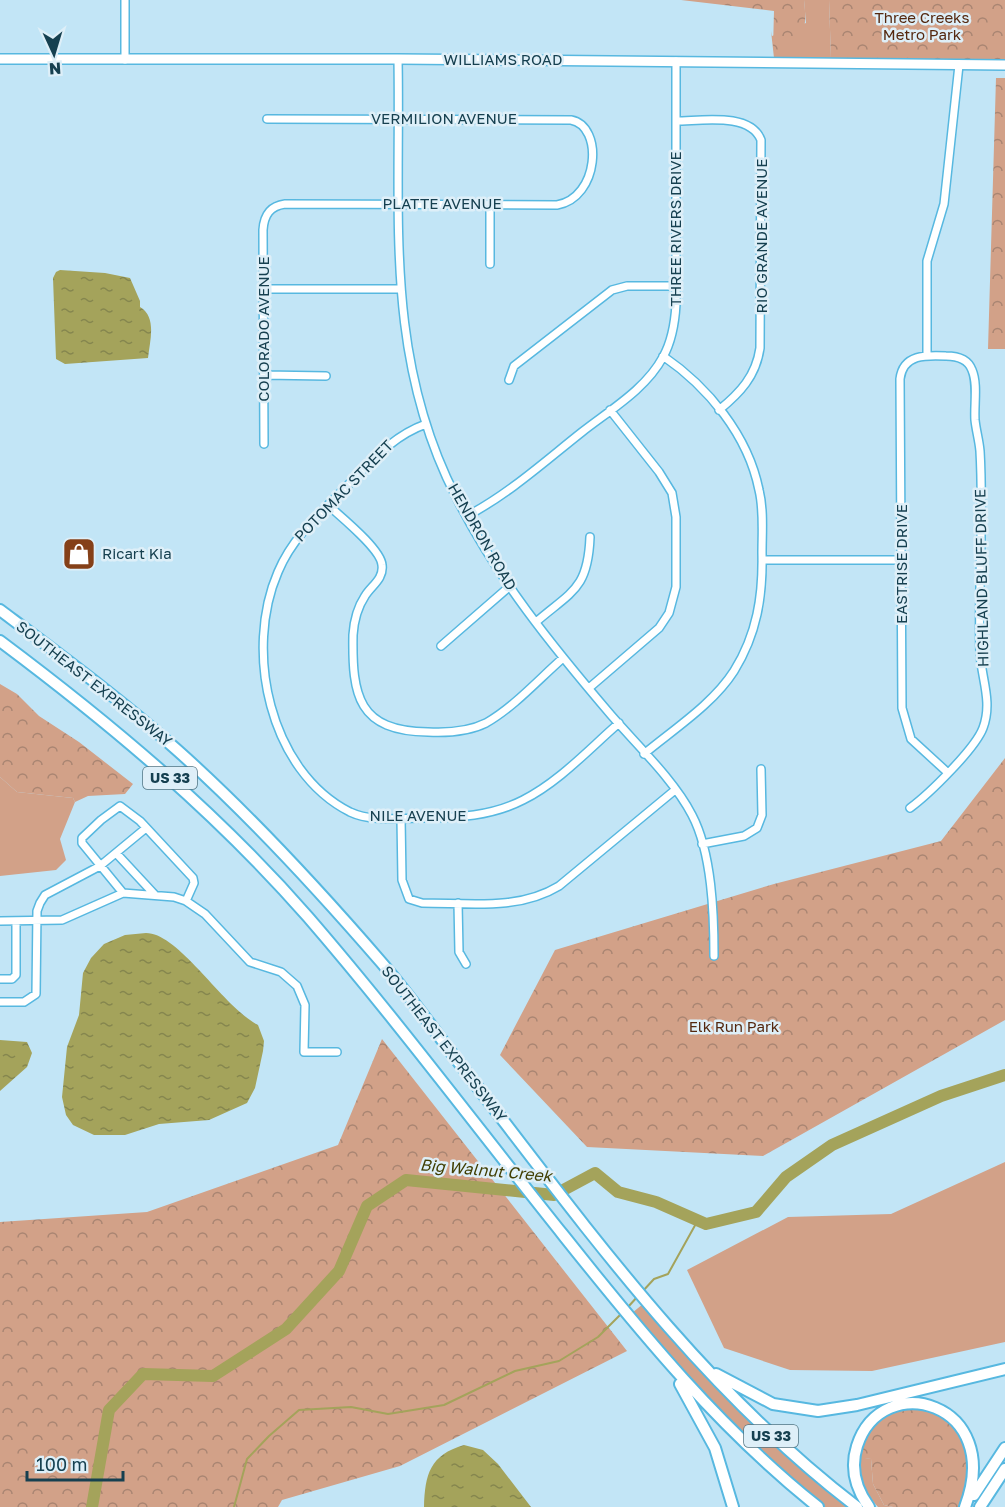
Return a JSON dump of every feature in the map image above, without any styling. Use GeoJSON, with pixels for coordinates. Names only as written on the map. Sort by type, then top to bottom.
{"type":"FeatureCollection","features":[{"type":"Feature","properties":{"kind":"highway","name":"SOUTHEAST EXPRESSWAY"},"geometry":{"type":"LineString","coordinates":[[0,610],[111,694],[176,749],[261,831],[382,963],[532,1157],[694,1356],[760,1425],[857,1507]]}},
{"type":"Feature","properties":{"kind":"highway","name":"SOUTHEAST EXPRESSWAY"},"geometry":{"type":"LineString","coordinates":[[0,641],[101,717],[229,833],[330,944],[671,1368],[745,1445],[818,1507]]}},
{"type":"Feature","properties":{"kind":"highway"},"geometry":{"type":"LineString","coordinates":[[694,1356],[717,1374],[754,1396],[773,1404],[805,1410],[857,1405],[1005,1369]]}},
{"type":"Feature","properties":{"kind":"highway"},"geometry":{"type":"LineString","coordinates":[[671,1368],[715,1448],[733,1507]]}},
{"type":"Feature","properties":{"kind":"highway"},"geometry":{"type":"LineString","coordinates":[[869,1507],[856,1484],[853,1467],[860,1437],[871,1422],[893,1407],[920,1404],[950,1414],[970,1437],[976,1467],[966,1507]]}},
{"type":"Feature","properties":{"kind":"highway"},"geometry":{"type":"LineString","coordinates":[[966,1507],[1005,1448]]}},
{"type":"Feature","properties":{"kind":"highway"},"geometry":{"type":"LineString","coordinates":[[981,1507],[1005,1469]]}},
{"type":"Feature","properties":{"kind":"main road","name":"WILLIAMS ROAD"},"geometry":{"type":"LineString","coordinates":[[0,60],[398,59],[1005,65]]}},
{"type":"Feature","properties":{"kind":"street"},"geometry":{"type":"LineString","coordinates":[[125,0],[125,60]]}},
{"type":"Feature","properties":{"kind":"street","name":"HENDRON ROAD"},"geometry":{"type":"LineString","coordinates":[[398,59],[400,290],[409,358],[426,424],[452,488],[510,586],[563,658],[675,790],[693,816],[702,844],[713,911],[714,956]]}},
{"type":"Feature","properties":{"kind":"street","name":"THREE RIVERS DRIVE"},"geometry":{"type":"LineString","coordinates":[[467,516],[511,490],[610,410],[640,385],[663,357],[675,318],[676,61]]}},
{"type":"Feature","properties":{"kind":"street"},"geometry":{"type":"LineString","coordinates":[[927,355],[927,261],[944,204],[959,65]]}},
{"type":"Feature","properties":{"kind":"street","name":"VERMILION AVENUE"},"geometry":{"type":"LineString","coordinates":[[267,119],[576,121],[590,135],[591,160]]}},
{"type":"Feature","properties":{"kind":"street","name":"RIO GRANDE AVENUE"},"geometry":{"type":"LineString","coordinates":[[676,120],[745,123],[755,129],[761,140],[760,348],[757,363],[746,384],[719,410]]}},
{"type":"Feature","properties":{"kind":"street","name":"PLATTE AVENUE"},"geometry":{"type":"LineString","coordinates":[[267,214],[275,207],[285,204],[549,206],[568,202],[580,195],[587,185],[591,160]]}},
{"type":"Feature","properties":{"kind":"street"},"geometry":{"type":"LineString","coordinates":[[490,205],[490,264]]}},
{"type":"Feature","properties":{"kind":"street","name":"COLORADO AVENUE"},"geometry":{"type":"LineString","coordinates":[[264,444],[263,226],[267,214]]}},
{"type":"Feature","properties":{"kind":"street"},"geometry":{"type":"LineString","coordinates":[[509,380],[514,366],[612,290],[627,286],[676,286]]}},
{"type":"Feature","properties":{"kind":"street"},"geometry":{"type":"LineString","coordinates":[[264,289],[400,290]]}},
{"type":"Feature","properties":{"kind":"street","name":"EASTRISE DRIVE"},"geometry":{"type":"LineString","coordinates":[[927,355],[910,360],[901,374],[903,716],[917,746],[947,772]]}},
{"type":"Feature","properties":{"kind":"street","name":"HIGHLAND BLUFF DRIVE"},"geometry":{"type":"LineString","coordinates":[[910,808],[929,794],[980,735],[988,707],[980,655],[980,449],[971,368],[958,357],[927,355]]}},
{"type":"Feature","properties":{"kind":"street"},"geometry":{"type":"LineString","coordinates":[[644,754],[710,698],[733,672],[750,643],[757,621],[762,560],[762,516],[758,484],[745,448],[719,410],[695,381],[663,357]]}},
{"type":"Feature","properties":{"kind":"street"},"geometry":{"type":"LineString","coordinates":[[264,375],[326,376]]}},
{"type":"Feature","properties":{"kind":"street"},"geometry":{"type":"LineString","coordinates":[[589,688],[659,628],[669,613],[676,587],[676,517],[672,493],[660,472],[610,410]]}},
{"type":"Feature","properties":{"kind":"street","name":"POTOMAC STREET"},"geometry":{"type":"LineString","coordinates":[[309,777],[287,748],[271,710],[265,672],[265,627],[271,592],[284,558],[300,534],[394,439],[426,424]]}},
{"type":"Feature","properties":{"kind":"street"},"geometry":{"type":"LineString","coordinates":[[328,505],[376,552],[382,565],[381,576],[363,598],[354,621],[354,683],[363,705],[381,723],[395,730],[446,733],[467,730],[491,720],[563,658]]}},
{"type":"Feature","properties":{"kind":"street"},"geometry":{"type":"LineString","coordinates":[[536,622],[582,580],[589,563],[590,537]]}},
{"type":"Feature","properties":{"kind":"street"},"geometry":{"type":"LineString","coordinates":[[762,560],[902,560]]}},
{"type":"Feature","properties":{"kind":"street"},"geometry":{"type":"LineString","coordinates":[[441,645],[510,586]]}},
{"type":"Feature","properties":{"kind":"street","name":"NILE AVENUE"},"geometry":{"type":"LineString","coordinates":[[309,777],[351,812],[378,818],[475,816],[522,800],[554,780],[619,723]]}},
{"type":"Feature","properties":{"kind":"street"},"geometry":{"type":"LineString","coordinates":[[702,844],[744,836],[757,828],[762,814],[761,769]]}},
{"type":"Feature","properties":{"kind":"street"},"geometry":{"type":"LineString","coordinates":[[401,818],[402,880],[407,896],[417,903],[519,902],[552,891],[675,790]]}},
{"type":"Feature","properties":{"kind":"street"},"geometry":{"type":"LineString","coordinates":[[123,893],[84,847],[82,838],[116,807],[120,806],[126,808],[193,878],[194,883],[186,901]]}},
{"type":"Feature","properties":{"kind":"street"},"geometry":{"type":"LineString","coordinates":[[0,1002],[24,1002],[36,994],[38,921],[40,903],[45,895],[100,866],[146,828]]}},
{"type":"Feature","properties":{"kind":"street"},"geometry":{"type":"LineString","coordinates":[[116,853],[155,896]]}},
{"type":"Feature","properties":{"kind":"street"},"geometry":{"type":"LineString","coordinates":[[0,921],[62,920],[123,893],[186,901],[205,914],[250,962],[281,972],[297,986],[305,1005],[304,1052],[337,1052]]}},
{"type":"Feature","properties":{"kind":"street"},"geometry":{"type":"LineString","coordinates":[[458,903],[459,952],[466,964]]}},
{"type":"Feature","properties":{"kind":"street"},"geometry":{"type":"LineString","coordinates":[[0,979],[12,979],[16,975],[16,921]]}},
{"type":"Feature","properties":{"kind":"green space"},"geometry":{"type":"Polygon","coordinates":[[[681,0],[804,0],[805,25],[796,41],[781,52],[773,48],[774,11],[681,0]]]}},
{"type":"Feature","properties":{"kind":"green space"},"geometry":{"type":"Polygon","coordinates":[[[804,0],[829,0],[831,59],[774,58],[771,31],[772,36],[806,23],[804,0]]]}},
{"type":"Feature","properties":{"kind":"green space","name":"Three Creeks Metro Park"},"geometry":{"type":"Polygon","coordinates":[[[829,0],[1005,0],[1005,60],[831,59],[829,0]]]}},
{"type":"Feature","properties":{"kind":"green space"},"geometry":{"type":"Polygon","coordinates":[[[996,78],[1005,78],[1005,349],[988,349],[996,78]]]}},
{"type":"Feature","properties":{"kind":"green space"},"geometry":{"type":"Polygon","coordinates":[[[0,684],[17,694],[39,716],[79,742],[133,784],[125,794],[88,796],[75,802],[73,798],[17,792],[0,777],[0,684]]]}},
{"type":"Feature","properties":{"kind":"green space","name":"Elk Run Park"},"geometry":{"type":"Polygon","coordinates":[[[1005,758],[1005,1020],[763,1156],[587,1147],[500,1055],[555,950],[774,884],[941,841],[1005,758]]]}},
{"type":"Feature","properties":{"kind":"green space"},"geometry":{"type":"Polygon","coordinates":[[[0,777],[17,792],[73,798],[75,802],[60,839],[66,860],[56,870],[0,876],[0,777]]]}},
{"type":"Feature","properties":{"kind":"green space"},"geometry":{"type":"Polygon","coordinates":[[[382,1039],[627,1351],[400,1466],[282,1500],[278,1507],[0,1507],[0,1222],[147,1212],[338,1145],[382,1039]]]}},
{"type":"Feature","properties":{"kind":"green space"},"geometry":{"type":"Polygon","coordinates":[[[1005,1162],[1005,1342],[872,1371],[790,1370],[724,1348],[687,1270],[788,1217],[891,1214],[1005,1162]]]}},
{"type":"Feature","properties":{"kind":"green space"},"geometry":{"type":"Polygon","coordinates":[[[643,1304],[740,1412],[793,1461],[850,1507],[824,1507],[747,1438],[677,1366],[632,1313],[643,1304]]]}},
{"type":"Feature","properties":{"kind":"green space"},"geometry":{"type":"Polygon","coordinates":[[[908,1408],[938,1413],[951,1423],[970,1447],[966,1496],[959,1507],[884,1505],[873,1484],[871,1459],[861,1458],[859,1451],[878,1423],[908,1408]]]}},
{"type":"Feature","properties":{"kind":"green space"},"geometry":{"type":"Polygon","coordinates":[[[859,1457],[871,1459],[873,1484],[884,1505],[893,1507],[878,1507],[869,1495],[861,1478],[859,1457]]]}},
{"type":"Feature","properties":{"kind":"water"},"geometry":{"type":"Polygon","coordinates":[[[60,270],[105,273],[130,278],[140,301],[140,307],[145,311],[151,323],[148,358],[65,364],[56,359],[53,278],[60,270]]]}},
{"type":"Feature","properties":{"kind":"water"},"geometry":{"type":"Polygon","coordinates":[[[146,933],[159,936],[172,945],[230,1003],[258,1025],[264,1041],[255,1088],[247,1103],[209,1120],[159,1124],[125,1135],[94,1135],[73,1125],[66,1115],[62,1097],[67,1047],[79,1015],[83,973],[91,958],[104,944],[125,935],[146,933]]]}},
{"type":"Feature","properties":{"kind":"water"},"geometry":{"type":"Polygon","coordinates":[[[0,1040],[27,1042],[32,1053],[27,1067],[0,1091],[0,1040]]]}},
{"type":"Feature","properties":{"kind":"water"},"geometry":{"type":"Polygon","coordinates":[[[464,1445],[483,1450],[498,1464],[531,1507],[424,1507],[426,1485],[432,1467],[444,1454],[464,1445]]]}},
{"type":"Feature","properties":{"kind":"waterway","name":"Big Walnut Creek"},"geometry":{"type":"LineString","coordinates":[[92,1507],[109,1410],[143,1374],[213,1376],[286,1329],[339,1271],[367,1206],[406,1180],[554,1195],[595,1173],[618,1192],[656,1202],[706,1224],[756,1212],[786,1177],[832,1145],[941,1096],[1005,1075]]}},
{"type":"Feature","properties":{"kind":"waterway"},"geometry":{"type":"LineString","coordinates":[[642,1292],[654,1279],[668,1274],[698,1220]]}},
{"type":"Feature","properties":{"kind":"waterway"},"geometry":{"type":"LineString","coordinates":[[628,1307],[638,1296]]}},
{"type":"Feature","properties":{"kind":"waterway"},"geometry":{"type":"LineString","coordinates":[[234,1507],[247,1459],[299,1410],[351,1407],[388,1414],[444,1405],[515,1371],[559,1361],[598,1337],[622,1313]]}},
{"type":"Feature","properties":{"kind":"place","name":"Ricart Kia"},"geometry":{"type":"Point","coordinates":[79,554]}}]}
